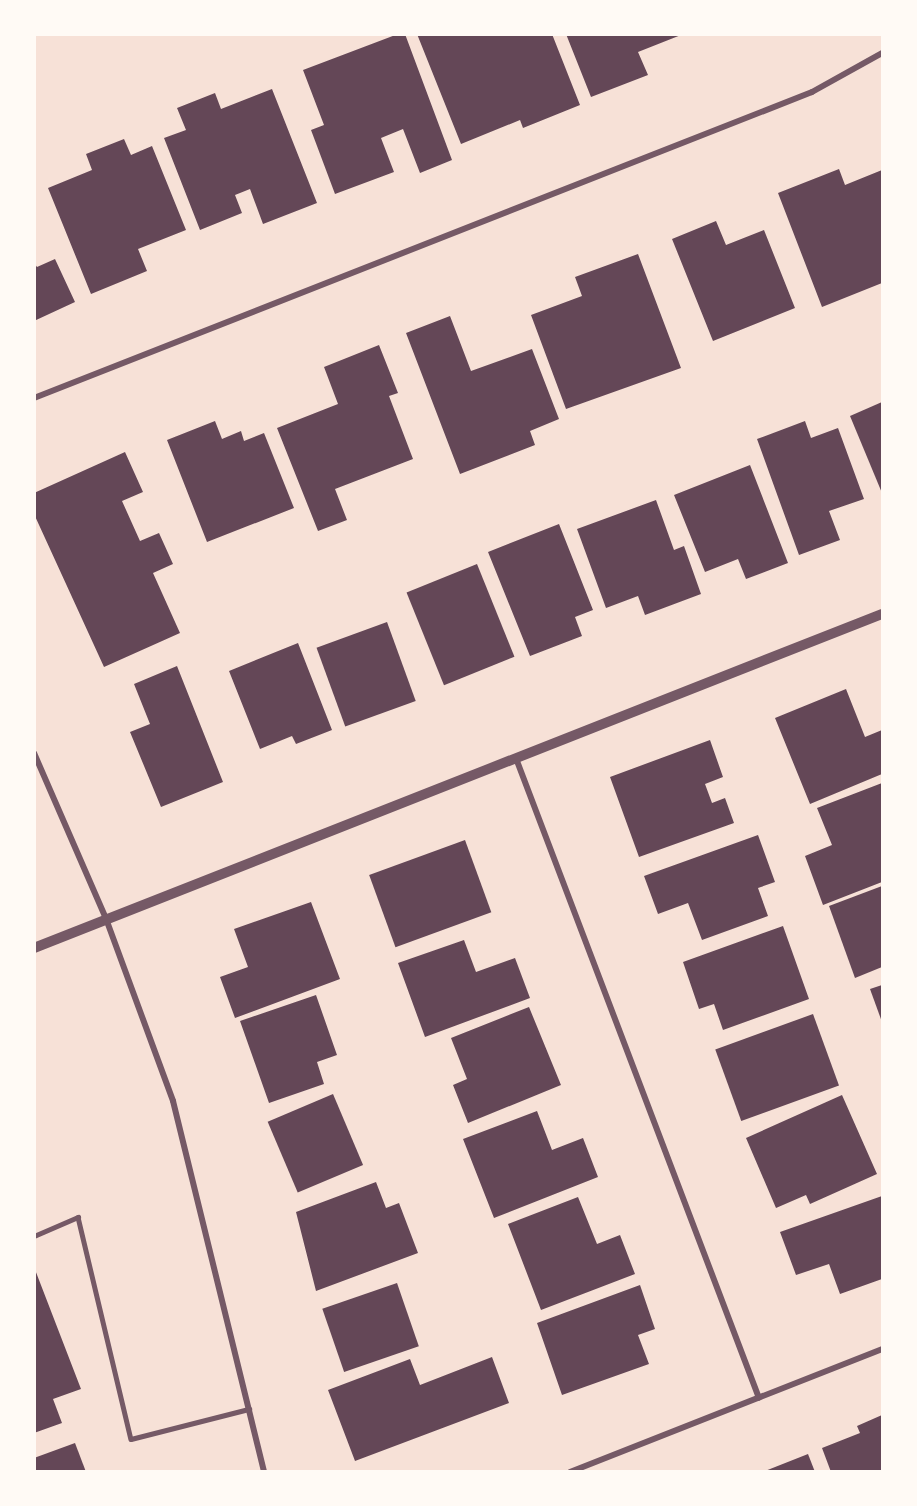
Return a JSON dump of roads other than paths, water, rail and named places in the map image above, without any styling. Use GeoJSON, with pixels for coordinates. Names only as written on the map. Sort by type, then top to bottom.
{"type":"FeatureCollection","features":[{"type":"Feature","properties":{"kind":"street"},"geometry":{"type":"LineString","coordinates":[[34,398],[812,92],[882,53]]}},
{"type":"Feature","properties":{"kind":"street"},"geometry":{"type":"LineString","coordinates":[[34,948],[105,916],[518,761],[882,614]]}},
{"type":"Feature","properties":{"kind":"street"},"geometry":{"type":"LineString","coordinates":[[34,753],[105,916],[188,1151],[264,1472]]}},
{"type":"Feature","properties":{"kind":"street"},"geometry":{"type":"LineString","coordinates":[[518,761],[759,1398]]}},
{"type":"Feature","properties":{"kind":"street"},"geometry":{"type":"LineString","coordinates":[[570,1472],[882,1349]]}},
{"type":"Feature","properties":{"kind":"lane"},"geometry":{"type":"LineString","coordinates":[[34,1236],[78,1217],[131,1439],[249,1409]]}}]}
